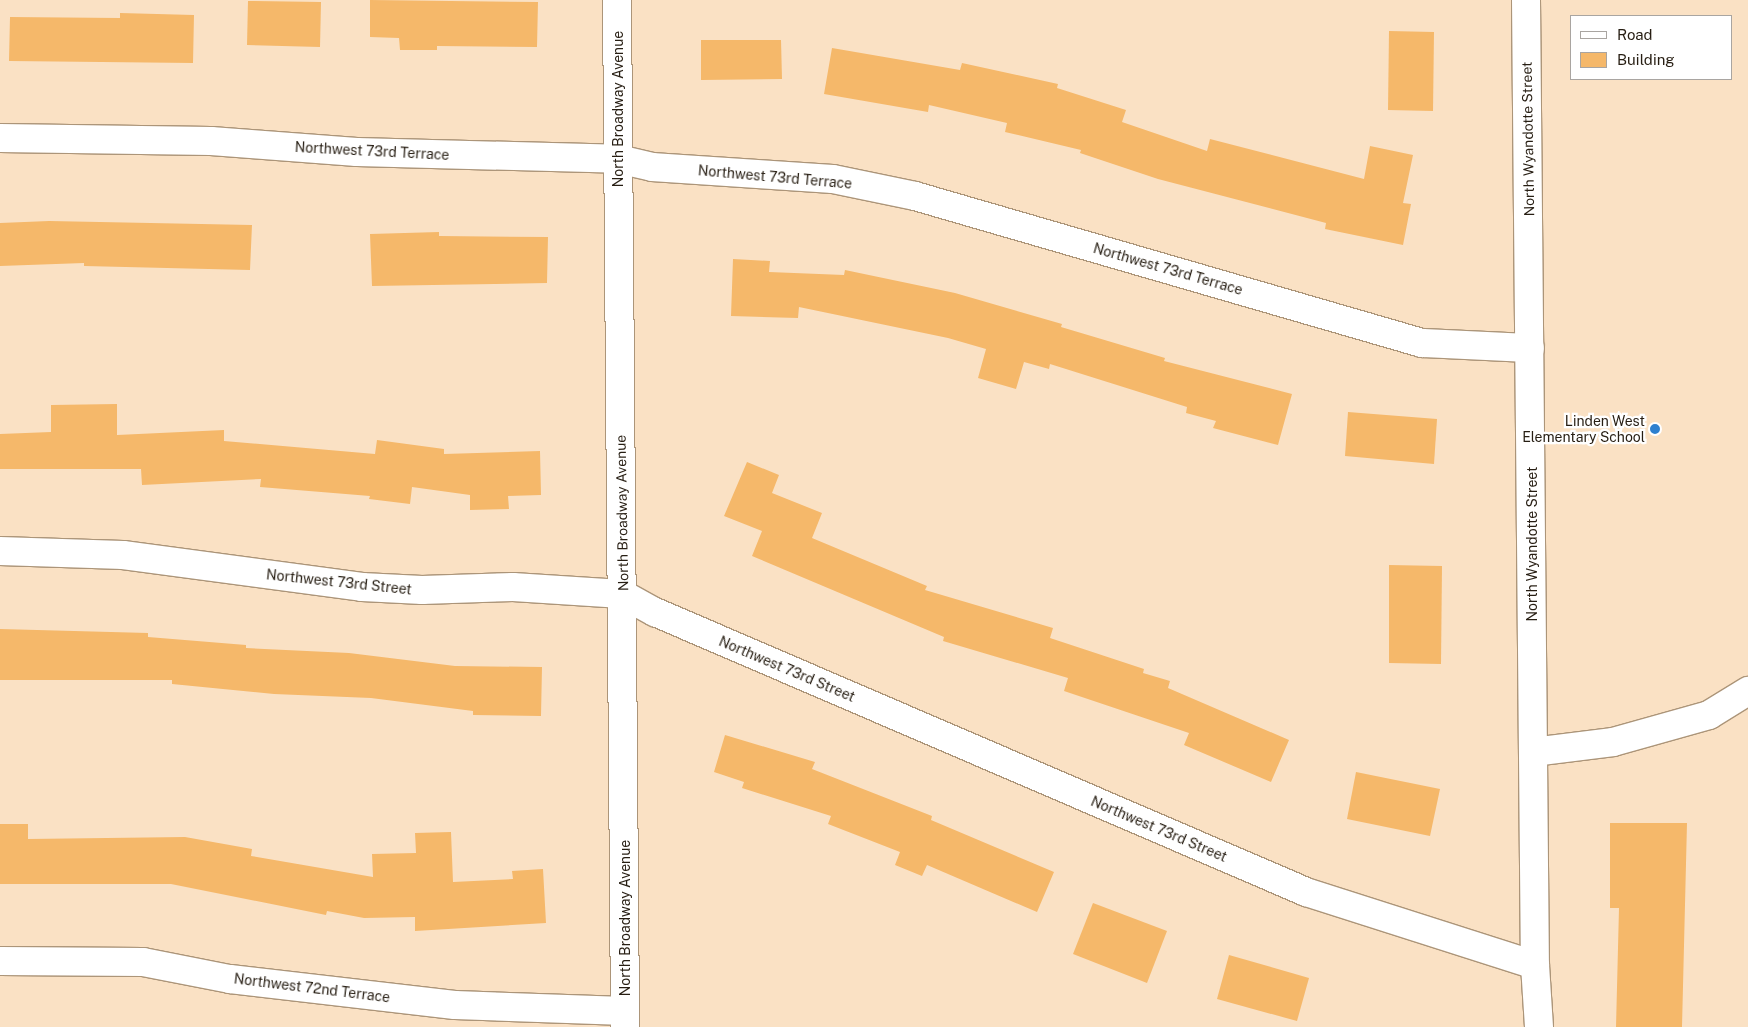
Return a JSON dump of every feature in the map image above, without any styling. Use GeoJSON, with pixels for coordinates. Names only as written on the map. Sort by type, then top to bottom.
{"type":"FeatureCollection","features":[{"type":"Feature","properties":{"kind":"street","name":"North Broadway Avenue"},"geometry":{"type":"LineString","coordinates":[[617,0],[625,1019]]}},
{"type":"Feature","properties":{"kind":"street","name":"North Wyandotte Street"},"geometry":{"type":"LineString","coordinates":[[1526,0],[1535,965],[1539,1027]]}},
{"type":"Feature","properties":{"kind":"street","name":"Northwest 73rd Terrace"},"geometry":{"type":"LineString","coordinates":[[0,138],[211,141],[357,152],[618,159],[652,167],[833,179],[906,194],[1422,343],[1530,348]]}},
{"type":"Feature","properties":{"kind":"street","name":"Northwest 73rd Street"},"geometry":{"type":"LineString","coordinates":[[0,551],[123,555],[362,587],[422,590],[513,587],[622,594],[655,612],[1306,892],[1535,965]]}},
{"type":"Feature","properties":{"kind":"street"},"geometry":{"type":"LineString","coordinates":[[1533,752],[1613,742],[1690,721],[1709,715],[1748,691]]}},
{"type":"Feature","properties":{"kind":"street","name":"Northwest 72nd Terrace"},"geometry":{"type":"LineString","coordinates":[[0,961],[143,962],[230,978],[455,1005],[625,1019]]}},
{"type":"Feature","properties":{"kind":"building"},"geometry":{"type":"Polygon","coordinates":[[[370,0],[538,2],[537,47],[437,46],[437,50],[400,50],[399,38],[370,37],[370,0]]]}},
{"type":"Feature","properties":{"kind":"building"},"geometry":{"type":"Polygon","coordinates":[[[248,1],[321,2],[320,47],[247,45],[248,1]]]}},
{"type":"Feature","properties":{"kind":"building"},"geometry":{"type":"Polygon","coordinates":[[[120,13],[194,15],[193,63],[9,61],[10,17],[120,18],[120,13]]]}},
{"type":"Feature","properties":{"kind":"building"},"geometry":{"type":"Polygon","coordinates":[[[1389,31],[1434,32],[1433,111],[1388,110],[1389,31]]]}},
{"type":"Feature","properties":{"kind":"building"},"geometry":{"type":"Polygon","coordinates":[[[701,40],[781,40],[782,79],[701,80],[701,40]]]}},
{"type":"Feature","properties":{"kind":"building"},"geometry":{"type":"Polygon","coordinates":[[[832,48],[960,70],[962,63],[1058,84],[1057,88],[1126,110],[1122,122],[1207,151],[1210,139],[1364,179],[1370,146],[1413,155],[1403,203],[1411,204],[1403,245],[1325,229],[1326,223],[1158,179],[1080,153],[1081,150],[1005,132],[1007,123],[929,105],[928,112],[824,94],[832,48]]]}},
{"type":"Feature","properties":{"kind":"building"},"geometry":{"type":"Polygon","coordinates":[[[49,221],[252,225],[250,270],[84,266],[84,263],[0,266],[0,223],[49,221]]]}},
{"type":"Feature","properties":{"kind":"building"},"geometry":{"type":"Polygon","coordinates":[[[439,232],[439,236],[548,237],[547,283],[372,286],[370,234],[439,232]]]}},
{"type":"Feature","properties":{"kind":"building"},"geometry":{"type":"Polygon","coordinates":[[[733,259],[770,261],[769,272],[844,275],[845,270],[955,293],[1062,324],[1061,327],[1165,358],[1164,361],[1292,394],[1278,445],[1213,428],[1216,421],[1186,413],[1187,407],[1050,364],[1049,369],[1024,362],[1016,389],[978,378],[986,349],[948,338],[799,307],[798,318],[731,316],[733,259]]]}},
{"type":"Feature","properties":{"kind":"building"},"geometry":{"type":"Polygon","coordinates":[[[117,404],[117,435],[224,430],[224,441],[375,454],[377,440],[444,449],[444,454],[540,451],[541,495],[508,496],[509,509],[470,510],[470,495],[412,487],[410,504],[369,499],[370,496],[260,487],[261,479],[142,485],[141,469],[0,469],[0,434],[51,432],[51,405],[117,404]]]}},
{"type":"Feature","properties":{"kind":"building"},"geometry":{"type":"Polygon","coordinates":[[[1348,412],[1437,419],[1434,464],[1345,456],[1348,412]]]}},
{"type":"Feature","properties":{"kind":"building"},"geometry":{"type":"Polygon","coordinates":[[[747,462],[779,475],[772,493],[822,513],[812,538],[927,586],[925,590],[1053,628],[1050,638],[1144,669],[1143,673],[1170,681],[1168,688],[1289,740],[1271,782],[1184,745],[1189,733],[1064,691],[1068,678],[943,641],[944,637],[752,556],[762,531],[724,516],[747,462]]]}},
{"type":"Feature","properties":{"kind":"building"},"geometry":{"type":"Polygon","coordinates":[[[1389,565],[1442,566],[1441,664],[1389,663],[1389,565]]]}},
{"type":"Feature","properties":{"kind":"building"},"geometry":{"type":"Polygon","coordinates":[[[0,629],[148,633],[148,637],[246,645],[246,648],[349,653],[455,666],[542,667],[541,716],[473,715],[473,711],[371,698],[274,694],[172,684],[172,680],[0,680],[0,629]]]}},
{"type":"Feature","properties":{"kind":"building"},"geometry":{"type":"Polygon","coordinates":[[[725,735],[815,762],[812,769],[932,816],[931,820],[1054,872],[1037,912],[927,865],[922,876],[895,865],[900,852],[828,824],[831,816],[742,788],[744,782],[714,772],[725,735]]]}},
{"type":"Feature","properties":{"kind":"building"},"geometry":{"type":"Polygon","coordinates":[[[1356,772],[1440,789],[1430,836],[1347,819],[1356,772]]]}},
{"type":"Feature","properties":{"kind":"building"},"geometry":{"type":"Polygon","coordinates":[[[1610,823],[1687,823],[1682,1027],[1616,1027],[1619,908],[1610,908],[1610,823]]]}},
{"type":"Feature","properties":{"kind":"building"},"geometry":{"type":"Polygon","coordinates":[[[0,824],[28,824],[28,839],[185,837],[252,849],[251,856],[373,877],[372,854],[416,853],[415,833],[451,832],[453,882],[513,879],[512,871],[543,869],[546,923],[415,931],[415,917],[364,918],[327,911],[326,915],[171,884],[0,884],[0,824]]]}},
{"type":"Feature","properties":{"kind":"building"},"geometry":{"type":"Polygon","coordinates":[[[1093,903],[1167,931],[1147,983],[1073,954],[1093,903]]]}},
{"type":"Feature","properties":{"kind":"building"},"geometry":{"type":"Polygon","coordinates":[[[1229,955],[1309,978],[1297,1021],[1217,999],[1229,955]]]}},
{"type":"Feature","properties":{"kind":"place","name":"Linden West Elementary School"},"geometry":{"type":"Point","coordinates":[1655,429]}}]}
